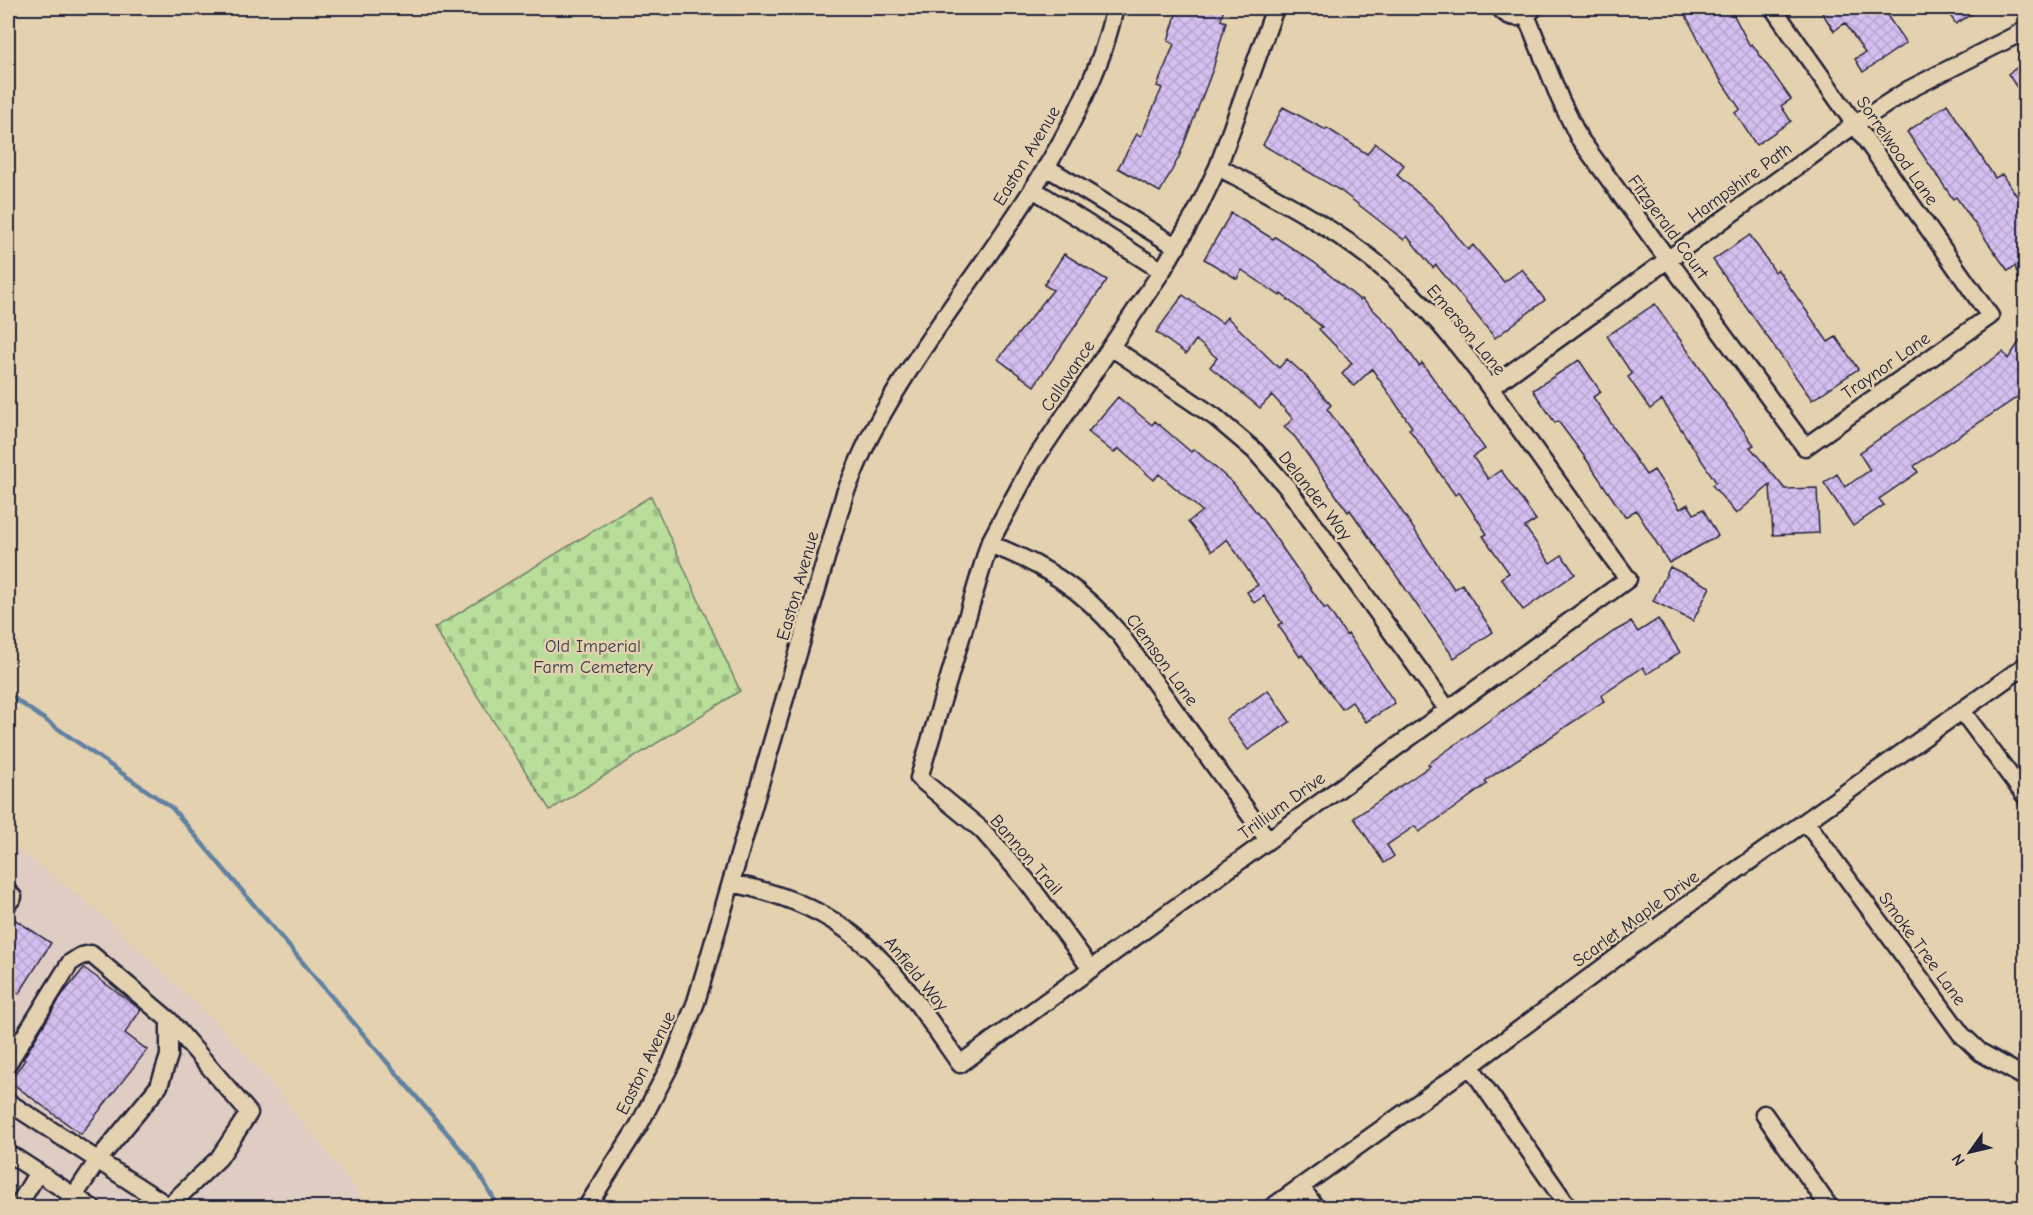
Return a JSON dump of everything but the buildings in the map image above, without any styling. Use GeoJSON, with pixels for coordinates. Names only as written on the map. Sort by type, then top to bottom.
{"type":"FeatureCollection","features":[{"type":"Feature","properties":{"kind":"street","name":"Easton Avenue"},"geometry":{"type":"LineString","coordinates":[[586,1208],[639,1125],[672,1062],[696,1002],[845,493],[872,432],[902,382],[1046,168],[1075,115],[1102,55],[1115,8]]}},
{"type":"Feature","properties":{"kind":"street","name":"Callavance"},"geometry":{"type":"LineString","coordinates":[[919,778],[989,544],[1032,464],[1177,248],[1218,167],[1275,8]]}},
{"type":"Feature","properties":{"kind":"street","name":"Fitzgerald Court"},"geometry":{"type":"LineString","coordinates":[[1500,8],[1510,16],[1530,11],[1560,99],[1579,138],[1805,447]]}},
{"type":"Feature","properties":{"kind":"street","name":"Sorrelwood Lane"},"geometry":{"type":"LineString","coordinates":[[1773,8],[1990,316]]}},
{"type":"Feature","properties":{"kind":"street","name":"Hampshire Path"},"geometry":{"type":"LineString","coordinates":[[1490,388],[1854,124],[1908,90],[2025,30]]}},
{"type":"Feature","properties":{"kind":"street","name":"Emerson Lane"},"geometry":{"type":"LineString","coordinates":[[1218,167],[1294,206],[1344,238],[1392,276],[1444,330],[1490,388],[1628,579]]}},
{"type":"Feature","properties":{"kind":"street"},"geometry":{"type":"LineString","coordinates":[[1046,168],[1177,248]]}},
{"type":"Feature","properties":{"kind":"street"},"geometry":{"type":"LineString","coordinates":[[1033,189],[1162,271]]}},
{"type":"Feature","properties":{"kind":"street","name":"Traynor Lane"},"geometry":{"type":"LineString","coordinates":[[1805,447],[1990,316]]}},
{"type":"Feature","properties":{"kind":"street","name":"Delander Way"},"geometry":{"type":"LineString","coordinates":[[1111,347],[1215,417],[1255,451],[1286,486],[1448,710]]}},
{"type":"Feature","properties":{"kind":"street","name":"Clemson Lane"},"geometry":{"type":"LineString","coordinates":[[989,544],[1043,567],[1075,588],[1099,610],[1119,633],[1268,840]]}},
{"type":"Feature","properties":{"kind":"street","name":"Trillium Drive"},"geometry":{"type":"LineString","coordinates":[[960,1064],[1628,579]]}},
{"type":"Feature","properties":{"kind":"street","name":"Scarlet Maple Drive"},"geometry":{"type":"LineString","coordinates":[[1271,1208],[1470,1066],[1682,909],[2025,665]]}},
{"type":"Feature","properties":{"kind":"street"},"geometry":{"type":"LineString","coordinates":[[1962,711],[2025,797]]}},
{"type":"Feature","properties":{"kind":"street","name":"Bannon Trail"},"geometry":{"type":"LineString","coordinates":[[919,778],[982,830],[1026,880],[1091,969]]}},
{"type":"Feature","properties":{"kind":"street","name":"Smoke Tree Lane"},"geometry":{"type":"LineString","coordinates":[[1806,822],[1961,1034],[1980,1052],[2025,1078]]}},
{"type":"Feature","properties":{"kind":"street","name":"Anfield Way"},"geometry":{"type":"LineString","coordinates":[[731,883],[765,890],[804,905],[842,925],[875,951],[907,988],[960,1064]]}},
{"type":"Feature","properties":{"kind":"street"},"geometry":{"type":"LineString","coordinates":[[8,892],[13,897],[8,903]]}},
{"type":"Feature","properties":{"kind":"street"},"geometry":{"type":"LineString","coordinates":[[8,1063],[70,963],[81,956],[91,954],[168,1020],[249,1113],[219,1158],[170,1207],[8,1102]]}},
{"type":"Feature","properties":{"kind":"street"},"geometry":{"type":"LineString","coordinates":[[70,1202],[98,1160],[159,1086],[169,1056],[168,1020]]}},
{"type":"Feature","properties":{"kind":"street"},"geometry":{"type":"LineString","coordinates":[[1470,1066],[1569,1208]]}},
{"type":"Feature","properties":{"kind":"street"},"geometry":{"type":"LineString","coordinates":[[1764,1114],[1830,1208]]}},
{"type":"Feature","properties":{"kind":"street"},"geometry":{"type":"LineString","coordinates":[[8,1153],[38,1172],[70,1202],[92,1208]]}},
{"type":"Feature","properties":{"kind":"street"},"geometry":{"type":"LineString","coordinates":[[16,1200],[38,1172]]}},
{"type":"Feature","properties":{"kind":"street"},"geometry":{"type":"LineString","coordinates":[[1301,1187],[1316,1208]]}},
{"type":"Feature","properties":{"kind":"shaded area"},"geometry":{"type":"Polygon","coordinates":[[[8,841],[97,910],[219,1025],[278,1090],[370,1207],[8,1207],[8,841]]]}},
{"type":"Feature","properties":{"kind":"green space","name":"Old Imperial Farm Cemetery"},"geometry":{"type":"Polygon","coordinates":[[[651,496],[740,691],[550,810],[434,628],[651,496]]]}},
{"type":"Feature","properties":{"kind":"waterway"},"geometry":{"type":"LineString","coordinates":[[8,694],[172,808],[474,1165],[499,1208]]}}]}
